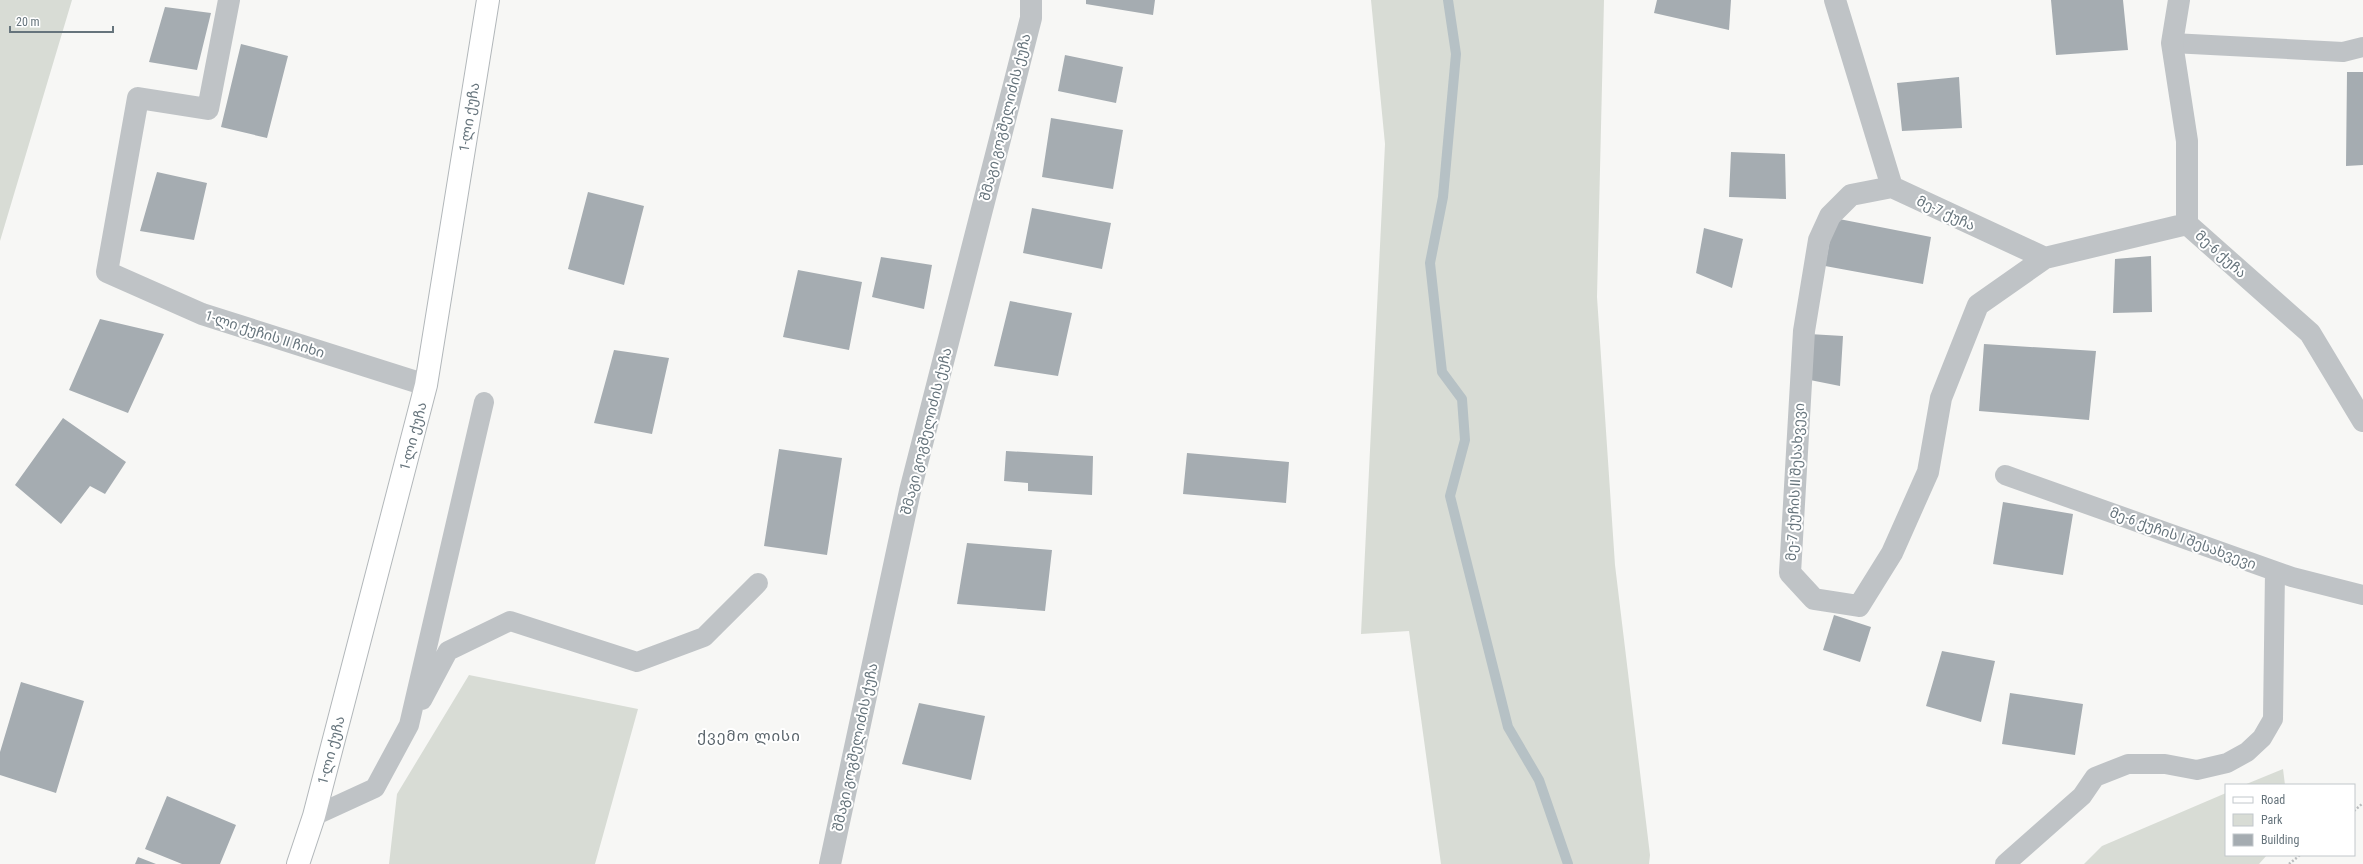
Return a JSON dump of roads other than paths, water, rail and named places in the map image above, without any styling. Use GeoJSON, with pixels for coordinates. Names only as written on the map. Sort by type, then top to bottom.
{"type":"FeatureCollection","features":[{"type":"Feature","properties":{"kind":"main road","name":"1-ლი ქუჩა"},"geometry":{"type":"LineString","coordinates":[[298,864],[314,816],[426,385],[488,0]]}},
{"type":"Feature","properties":{"kind":"street","name":"1-ლი ქუჩის II ჩიხი"},"geometry":{"type":"LineString","coordinates":[[229,0],[208,109],[138,98],[108,272],[202,314],[426,385]]}},
{"type":"Feature","properties":{"kind":"street","name":"შმაგი გოგშელიძის ქუჩა"},"geometry":{"type":"LineString","coordinates":[[830,864],[910,491],[1031,18],[1031,0]]}},
{"type":"Feature","properties":{"kind":"street"},"geometry":{"type":"LineString","coordinates":[[1835,0],[1892,187]]}},
{"type":"Feature","properties":{"kind":"street","name":"მე-6 ქუჩა"},"geometry":{"type":"LineString","coordinates":[[2179,0],[2172,43],[2187,141],[2187,224],[2310,333],[2363,421]]}},
{"type":"Feature","properties":{"kind":"street","name":"მე-7 ქუჩა"},"geometry":{"type":"LineString","coordinates":[[1892,187],[2045,258]]}},
{"type":"Feature","properties":{"kind":"street","name":"მე-7 ქუჩის II შესახვევი"},"geometry":{"type":"LineString","coordinates":[[1892,187],[1851,195],[1830,216],[1819,240],[1804,331],[1790,573],[1814,599],[1859,606],[1892,554],[1928,472],[1941,398],[1978,305],[2045,258]]}},
{"type":"Feature","properties":{"kind":"street"},"geometry":{"type":"LineString","coordinates":[[2045,258],[2187,224]]}},
{"type":"Feature","properties":{"kind":"lane"},"geometry":{"type":"LineString","coordinates":[[2172,43],[2343,52],[2363,47]]}},
{"type":"Feature","properties":{"kind":"lane"},"geometry":{"type":"LineString","coordinates":[[409,725],[484,402]]}},
{"type":"Feature","properties":{"kind":"lane","name":"მე-6 ქუჩის I შესახვევი"},"geometry":{"type":"LineString","coordinates":[[2005,475],[2275,571],[2363,595]]}},
{"type":"Feature","properties":{"kind":"lane"},"geometry":{"type":"LineString","coordinates":[[2005,864],[2082,796],[2095,778],[2128,764],[2166,764],[2197,770],[2227,763],[2247,752],[2262,738],[2274,719],[2275,571]]}},
{"type":"Feature","properties":{"kind":"lane"},"geometry":{"type":"LineString","coordinates":[[314,816],[375,788],[448,652],[510,620],[637,662],[704,637],[758,583]]}},
{"type":"Feature","properties":{"kind":"waterway"},"geometry":{"type":"LineString","coordinates":[[1448,0],[1456,54],[1443,197],[1430,263],[1442,372],[1462,399],[1465,440],[1450,496],[1508,727],[1539,780],[1568,864]]}},
{"type":"Feature","properties":{"kind":"district","name":"ქვემო ლისი"},"geometry":{"type":"Point","coordinates":[749,736]}}]}
